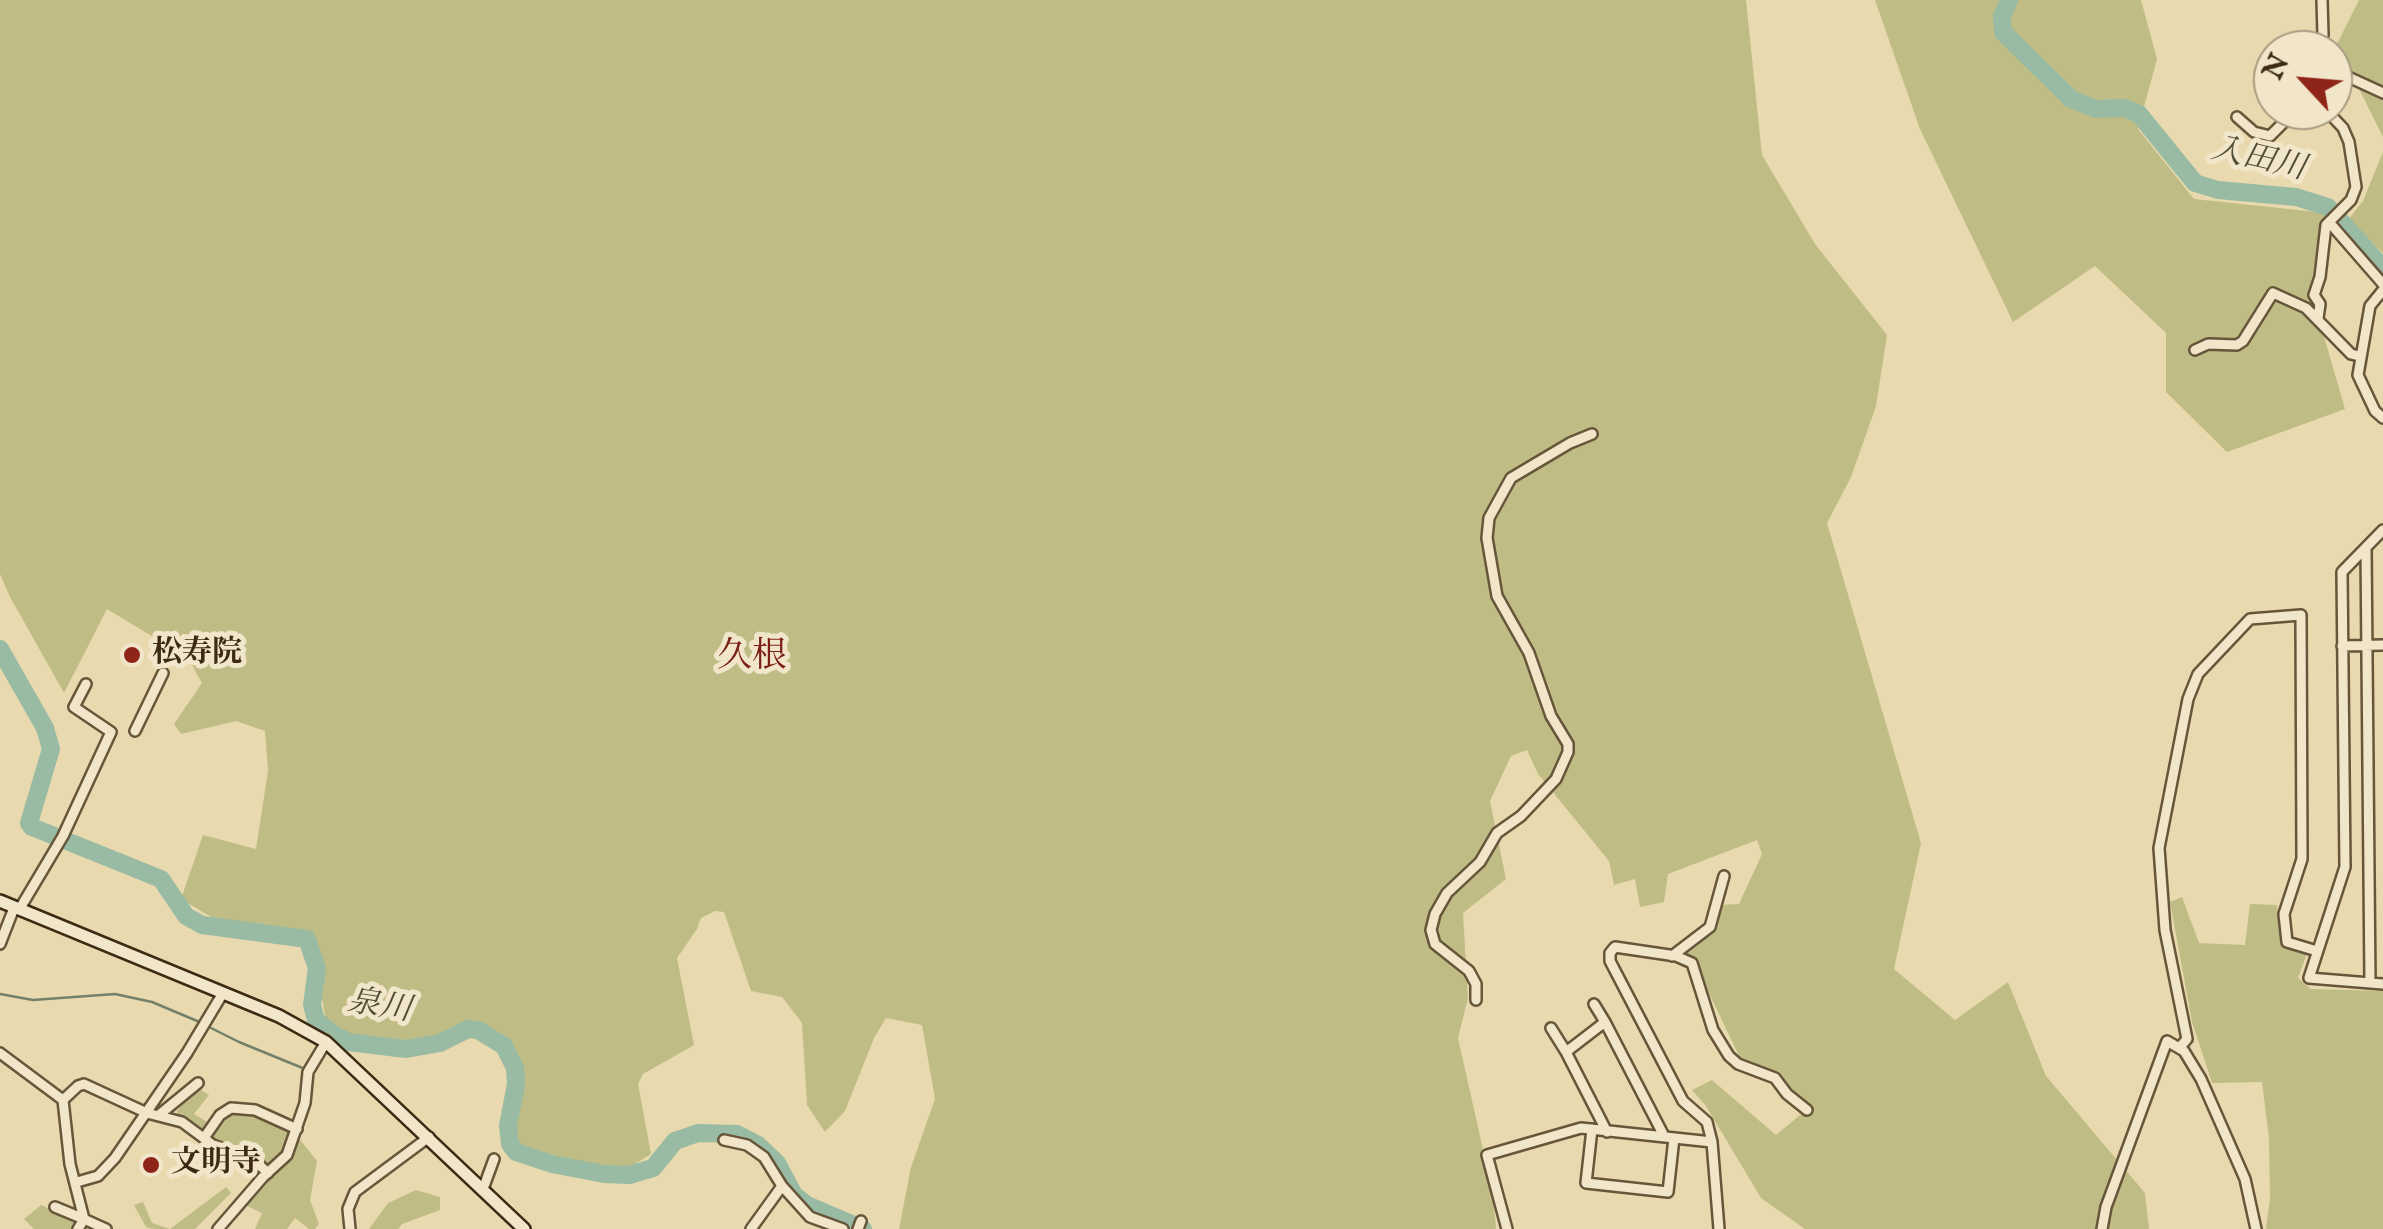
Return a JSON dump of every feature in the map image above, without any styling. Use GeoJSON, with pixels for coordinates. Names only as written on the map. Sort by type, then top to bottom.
{"type":"FeatureCollection","features":[{"type":"Feature","properties":{"kind":"street"},"geometry":{"type":"LineString","coordinates":[[2322,0],[2323,30]]}},
{"type":"Feature","properties":{"kind":"street"},"geometry":{"type":"LineString","coordinates":[[2353,79],[2383,93]]}},
{"type":"Feature","properties":{"kind":"street"},"geometry":{"type":"LineString","coordinates":[[2238,117],[2254,132],[2270,136],[2276,130]]}},
{"type":"Feature","properties":{"kind":"street"},"geometry":{"type":"LineString","coordinates":[[2318,318],[2320,304],[2314,295],[2320,277],[2322,238],[2330,221],[2354,194],[2355,171],[2344,130]]}},
{"type":"Feature","properties":{"kind":"street"},"geometry":{"type":"LineString","coordinates":[[2330,221],[2383,287],[2370,306],[2358,376],[2375,411],[2383,418]]}},
{"type":"Feature","properties":{"kind":"street"},"geometry":{"type":"LineString","coordinates":[[2195,350],[2208,344],[2237,345],[2244,341],[2272,293],[2318,318],[2351,354],[2359,356]]}},
{"type":"Feature","properties":{"kind":"street"},"geometry":{"type":"LineString","coordinates":[[1476,1000],[1476,984],[1470,972],[1435,944],[1430,930],[1435,914],[1447,893],[1480,862],[1497,833],[1521,816],[1556,779],[1568,752],[1529,653],[1497,596],[1487,538],[1490,518],[1511,478],[1592,434]]}},
{"type":"Feature","properties":{"kind":"street"},"geometry":{"type":"LineString","coordinates":[[2383,530],[2342,572],[2345,866],[2309,978],[2383,984]]}},
{"type":"Feature","properties":{"kind":"street"},"geometry":{"type":"LineString","coordinates":[[2366,548],[2370,982]]}},
{"type":"Feature","properties":{"kind":"street"},"geometry":{"type":"LineString","coordinates":[[2180,1047],[2187,1038],[2165,930],[2159,848],[2188,699],[2198,674],[2250,619],[2300,615],[2302,859],[2284,914],[2287,942],[2317,951]]}},
{"type":"Feature","properties":{"kind":"street"},"geometry":{"type":"LineString","coordinates":[[2342,646],[2383,646]]}},
{"type":"Feature","properties":{"kind":"street"},"geometry":{"type":"LineString","coordinates":[[136,732],[163,674]]}},
{"type":"Feature","properties":{"kind":"street"},"geometry":{"type":"LineString","coordinates":[[0,944],[57,846],[111,732],[74,707],[86,684]]}},
{"type":"Feature","properties":{"kind":"street"},"geometry":{"type":"LineString","coordinates":[[2369,817],[2383,817]]}},
{"type":"Feature","properties":{"kind":"street"},"geometry":{"type":"LineString","coordinates":[[1672,956],[1710,928],[1724,876]]}},
{"type":"Feature","properties":{"kind":"street"},"geometry":{"type":"LineString","coordinates":[[0,901],[280,1016],[326,1042],[522,1228]]}},
{"type":"Feature","properties":{"kind":"street"},"geometry":{"type":"LineString","coordinates":[[1719,1229],[1707,1122],[1683,1101],[1610,960],[1610,953],[1615,947],[1692,963],[1714,1030],[1728,1056],[1774,1078],[1806,1110]]}},
{"type":"Feature","properties":{"kind":"street"},"geometry":{"type":"LineString","coordinates":[[77,1182],[98,1176],[147,1113],[223,993]]}},
{"type":"Feature","properties":{"kind":"street"},"geometry":{"type":"LineString","coordinates":[[1592,1129],[1586,1184],[1668,1192],[1669,1138],[1594,1004]]}},
{"type":"Feature","properties":{"kind":"street"},"geometry":{"type":"LineString","coordinates":[[1566,1052],[1606,1022]]}},
{"type":"Feature","properties":{"kind":"street"},"geometry":{"type":"LineString","coordinates":[[1551,1028],[1606,1132]]}},
{"type":"Feature","properties":{"kind":"street"},"geometry":{"type":"LineString","coordinates":[[2102,1229],[2106,1206],[2167,1041],[2180,1047],[2200,1080],[2245,1179],[2256,1229]]}},
{"type":"Feature","properties":{"kind":"street"},"geometry":{"type":"LineString","coordinates":[[218,1229],[287,1155],[305,1103],[308,1072],[326,1042]]}},
{"type":"Feature","properties":{"kind":"street"},"geometry":{"type":"LineString","coordinates":[[0,1052],[63,1100],[70,1164],[84,1219],[78,1229]]}},
{"type":"Feature","properties":{"kind":"street"},"geometry":{"type":"LineString","coordinates":[[158,1116],[198,1083]]}},
{"type":"Feature","properties":{"kind":"street"},"geometry":{"type":"LineString","coordinates":[[63,1100],[84,1084],[147,1113],[182,1122],[204,1138],[255,1161],[268,1173]]}},
{"type":"Feature","properties":{"kind":"street"},"geometry":{"type":"LineString","coordinates":[[96,1106],[103,1094]]}},
{"type":"Feature","properties":{"kind":"street"},"geometry":{"type":"LineString","coordinates":[[204,1138],[220,1116],[237,1107],[255,1110],[297,1128]]}},
{"type":"Feature","properties":{"kind":"street"},"geometry":{"type":"LineString","coordinates":[[1508,1229],[1487,1156],[1567,1130],[1592,1129],[1712,1142]]}},
{"type":"Feature","properties":{"kind":"street"},"geometry":{"type":"LineString","coordinates":[[350,1229],[348,1209],[354,1192],[429,1136]]}},
{"type":"Feature","properties":{"kind":"street"},"geometry":{"type":"LineString","coordinates":[[724,1140],[746,1145],[764,1157],[782,1186],[810,1217],[843,1229]]}},
{"type":"Feature","properties":{"kind":"street"},"geometry":{"type":"LineString","coordinates":[[483,1190],[494,1158]]}},
{"type":"Feature","properties":{"kind":"street"},"geometry":{"type":"LineString","coordinates":[[751,1229],[782,1186]]}},
{"type":"Feature","properties":{"kind":"street"},"geometry":{"type":"LineString","coordinates":[[55,1207],[106,1229]]}},
{"type":"Feature","properties":{"kind":"shaded area"},"geometry":{"type":"Polygon","coordinates":[[[0,0],[1746,0],[1762,155],[1815,244],[1887,335],[1876,406],[1851,477],[1827,523],[1921,843],[1894,969],[1955,1020],[2008,982],[2046,1076],[2145,1193],[2149,1229],[1805,1229],[1761,1198],[1706,1106],[1692,1090],[1712,1080],[1776,1135],[1806,1110],[1740,1058],[1694,962],[1682,952],[1710,931],[1718,905],[1739,904],[1762,854],[1757,840],[1668,874],[1664,902],[1640,907],[1635,879],[1614,885],[1609,861],[1538,774],[1527,750],[1511,756],[1490,801],[1506,879],[1463,913],[1468,998],[1458,1038],[1493,1194],[1496,1229],[899,1229],[911,1167],[935,1099],[922,1025],[886,1018],[845,1111],[825,1132],[807,1105],[802,1023],[782,997],[751,991],[724,912],[715,911],[701,918],[677,958],[694,1045],[643,1074],[638,1084],[651,1154],[630,1167],[577,1174],[519,1152],[509,1131],[520,1074],[507,1042],[475,1024],[458,1026],[406,1049],[355,1045],[328,1031],[311,938],[218,921],[181,899],[203,835],[256,849],[268,771],[265,731],[236,721],[181,734],[174,724],[202,683],[188,658],[107,609],[64,693],[9,595],[0,574],[0,0]]]}},
{"type":"Feature","properties":{"kind":"shaded area"},"geometry":{"type":"Polygon","coordinates":[[[1875,0],[2141,0],[2157,59],[2138,129],[2194,199],[2327,213],[2321,225],[2312,295],[2345,409],[2227,452],[2166,392],[2166,333],[2095,266],[2013,322],[1920,129],[1875,0]]]}},
{"type":"Feature","properties":{"kind":"shaded area"},"geometry":{"type":"Polygon","coordinates":[[[2359,0],[2383,0],[2383,137],[2353,76],[2353,30],[2344,30],[2359,0]]]}},
{"type":"Feature","properties":{"kind":"shaded area"},"geometry":{"type":"Polygon","coordinates":[[[2383,152],[2383,253],[2348,220],[2363,201],[2383,152]]]}},
{"type":"Feature","properties":{"kind":"shaded area"},"geometry":{"type":"Polygon","coordinates":[[[2182,897],[2199,943],[2245,945],[2250,904],[2277,905],[2279,925],[2287,942],[2307,953],[2298,978],[2311,989],[2383,991],[2383,1229],[2266,1229],[2269,1138],[2262,1082],[2212,1083],[2192,1022],[2170,902],[2182,897]]]}},
{"type":"Feature","properties":{"kind":"shaded area"},"geometry":{"type":"Polygon","coordinates":[[[196,1087],[209,1095],[194,1114],[209,1123],[230,1111],[286,1122],[317,1161],[310,1200],[319,1224],[315,1229],[295,1218],[287,1229],[255,1229],[262,1213],[247,1206],[260,1180],[176,1120],[177,1111],[196,1087]]]}},
{"type":"Feature","properties":{"kind":"shaded area"},"geometry":{"type":"Polygon","coordinates":[[[226,1187],[231,1193],[195,1229],[170,1229],[226,1187]]]}},
{"type":"Feature","properties":{"kind":"shaded area"},"geometry":{"type":"Polygon","coordinates":[[[416,1190],[440,1197],[440,1210],[398,1229],[369,1229],[388,1203],[416,1190]]]}},
{"type":"Feature","properties":{"kind":"shaded area"},"geometry":{"type":"Polygon","coordinates":[[[143,1202],[152,1223],[170,1229],[146,1227],[134,1205],[143,1202]]]}},
{"type":"Feature","properties":{"kind":"shaded area"},"geometry":{"type":"Polygon","coordinates":[[[41,1205],[89,1229],[34,1229],[24,1219],[41,1205]]]}},
{"type":"Feature","properties":{"kind":"waterway","name":"入田川"},"geometry":{"type":"LineString","coordinates":[[2009,0],[2002,16],[2003,32],[2071,99],[2096,109],[2125,108],[2139,114],[2195,183],[2218,190],[2296,197],[2328,207],[2383,268]]}},
{"type":"Feature","properties":{"kind":"waterway","name":"泉川"},"geometry":{"type":"LineString","coordinates":[[0,649],[45,728],[51,749],[29,823],[32,827],[161,879],[186,916],[202,925],[307,939],[317,968],[312,1005],[316,1020],[333,1034],[348,1042],[406,1049],[440,1043],[468,1029],[478,1030],[504,1046],[515,1068],[508,1126],[510,1144],[516,1152],[552,1164],[629,1175],[653,1168],[675,1141],[698,1133],[737,1134],[758,1145],[777,1163],[794,1195],[807,1205],[863,1229]]}},
{"type":"Feature","properties":{"kind":"waterway"},"geometry":{"type":"LineString","coordinates":[[0,994],[33,1000],[115,994],[152,1002],[202,1023]]}},
{"type":"Feature","properties":{"kind":"waterway"},"geometry":{"type":"LineString","coordinates":[[209,1027],[305,1069],[318,1045]]}},
{"type":"Feature","properties":{"kind":"place","name":"松寿院"},"geometry":{"type":"Point","coordinates":[132,655]}},
{"type":"Feature","properties":{"kind":"place","name":"文明寺"},"geometry":{"type":"Point","coordinates":[151,1165]}},
{"type":"Feature","properties":{"kind":"district","name":"久根"},"geometry":{"type":"Point","coordinates":[752,659]}}]}
